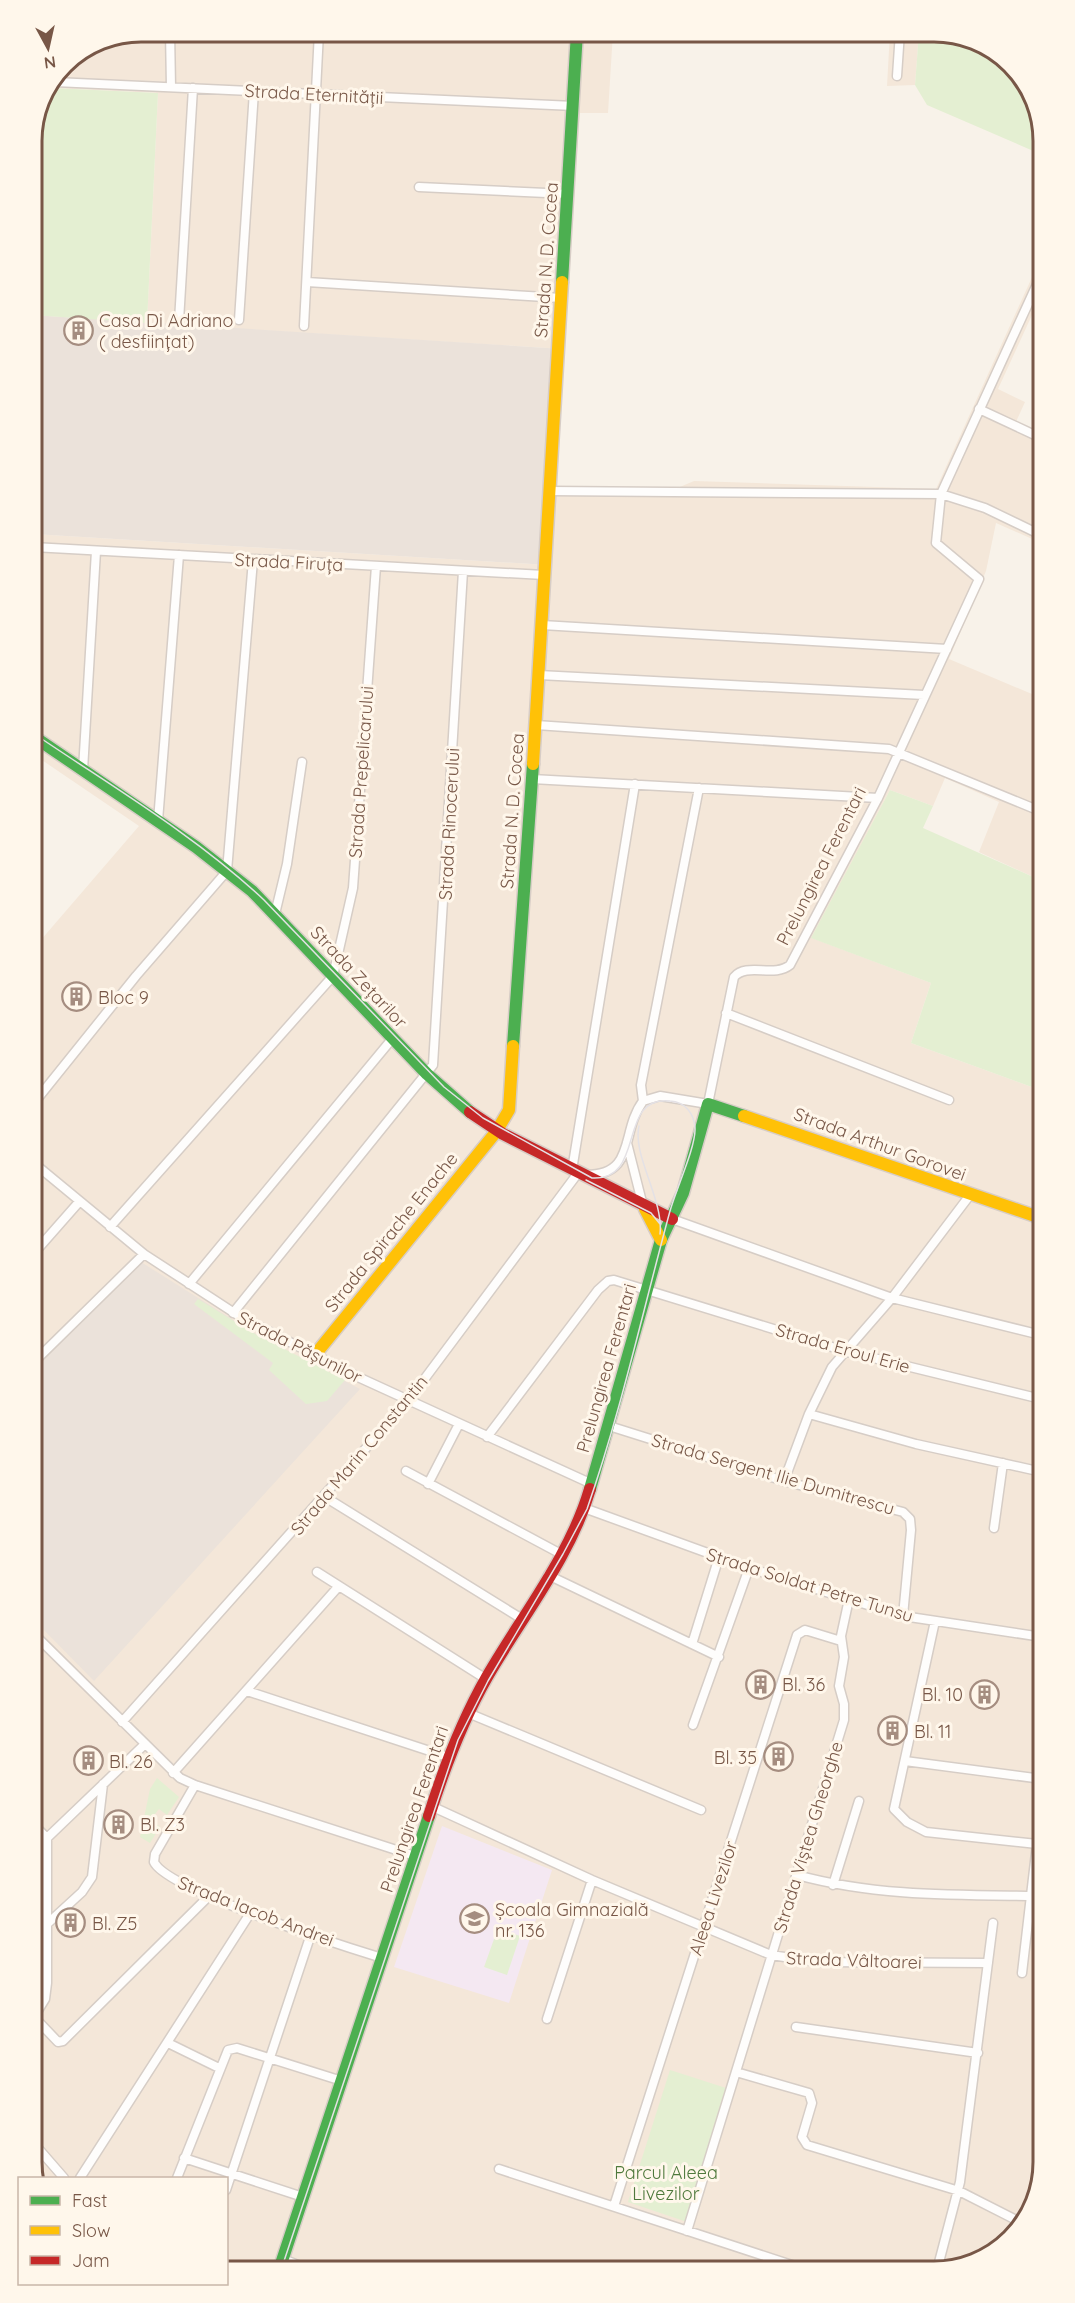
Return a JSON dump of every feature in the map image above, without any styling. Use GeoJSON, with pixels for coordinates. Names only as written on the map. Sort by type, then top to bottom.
{"type":"FeatureCollection","features":[{"type":"Feature","properties":{"kind":"main road","name":"Strada N. D. Cocea"},"geometry":{"type":"LineString","coordinates":[[497,1130],[509,1110],[511,1089],[536,724],[577,42]]}},
{"type":"Feature","properties":{"kind":"main road","name":"Strada Zețarilor"},"geometry":{"type":"LineString","coordinates":[[42,742],[227,871],[275,914],[392,1039],[461,1105],[497,1130],[672,1219]]}},
{"type":"Feature","properties":{"kind":"main road","name":"Strada Arthur Gorovei"},"geometry":{"type":"LineString","coordinates":[[708,1104],[1033,1215]]}},
{"type":"Feature","properties":{"kind":"main road","name":"Prelungirea Ferentari"},"geometry":{"type":"LineString","coordinates":[[282,2261],[448,1757],[486,1679],[561,1554],[584,1508],[661,1240],[672,1219],[694,1159],[708,1104]]}},
{"type":"Feature","properties":{"kind":"main road","name":"Strada Spirache Enache"},"geometry":{"type":"LineString","coordinates":[[314,1356],[497,1130]]}},
{"type":"Feature","properties":{"kind":"main road"},"geometry":{"type":"LineString","coordinates":[[643,1206],[653,1220],[661,1240]]}},
{"type":"Feature","properties":{"kind":"street"},"geometry":{"type":"LineString","coordinates":[[170,42],[171,87]]}},
{"type":"Feature","properties":{"kind":"street"},"geometry":{"type":"LineString","coordinates":[[304,326],[319,42]]}},
{"type":"Feature","properties":{"kind":"street"},"geometry":{"type":"LineString","coordinates":[[897,76],[899,42]]}},
{"type":"Feature","properties":{"kind":"street","name":"Strada Eternității"},"geometry":{"type":"LineString","coordinates":[[62,82],[574,106]]}},
{"type":"Feature","properties":{"kind":"street"},"geometry":{"type":"LineString","coordinates":[[179,321],[193,88]]}},
{"type":"Feature","properties":{"kind":"street"},"geometry":{"type":"LineString","coordinates":[[239,320],[254,91]]}},
{"type":"Feature","properties":{"kind":"street"},"geometry":{"type":"LineString","coordinates":[[419,187],[568,194]]}},
{"type":"Feature","properties":{"kind":"street"},"geometry":{"type":"LineString","coordinates":[[307,282],[561,298]]}},
{"type":"Feature","properties":{"kind":"street"},"geometry":{"type":"LineString","coordinates":[[941,494],[1033,293]]}},
{"type":"Feature","properties":{"kind":"street"},"geometry":{"type":"LineString","coordinates":[[979,409],[1033,435]]}},
{"type":"Feature","properties":{"kind":"street"},"geometry":{"type":"LineString","coordinates":[[550,491],[941,494],[985,508],[1033,531]]}},
{"type":"Feature","properties":{"kind":"street","name":"Prelungirea Ferentari"},"geometry":{"type":"LineString","coordinates":[[708,1104],[736,974],[746,971],[779,971],[790,965],[878,798],[979,579],[936,543],[941,494]]}},
{"type":"Feature","properties":{"kind":"street","name":"Strada Firuța"},"geometry":{"type":"LineString","coordinates":[[42,548],[544,574]]}},
{"type":"Feature","properties":{"kind":"street"},"geometry":{"type":"LineString","coordinates":[[83,770],[96,551]]}},
{"type":"Feature","properties":{"kind":"street"},"geometry":{"type":"LineString","coordinates":[[158,821],[179,555]]}},
{"type":"Feature","properties":{"kind":"street"},"geometry":{"type":"LineString","coordinates":[[42,1093],[135,976],[227,871],[253,560]]}},
{"type":"Feature","properties":{"kind":"street","name":"Strada Prepelicarului"},"geometry":{"type":"LineString","coordinates":[[333,976],[352,898],[376,566]]}},
{"type":"Feature","properties":{"kind":"street","name":"Strada Rinocerului"},"geometry":{"type":"LineString","coordinates":[[427,1074],[435,1058],[463,571]]}},
{"type":"Feature","properties":{"kind":"street"},"geometry":{"type":"LineString","coordinates":[[542,625],[947,649]]}},
{"type":"Feature","properties":{"kind":"street"},"geometry":{"type":"LineString","coordinates":[[538,675],[924,695]]}},
{"type":"Feature","properties":{"kind":"street"},"geometry":{"type":"LineString","coordinates":[[536,724],[899,751],[1033,808]]}},
{"type":"Feature","properties":{"kind":"street"},"geometry":{"type":"LineString","coordinates":[[275,914],[287,864],[302,762]]}},
{"type":"Feature","properties":{"kind":"street"},"geometry":{"type":"LineString","coordinates":[[532,778],[878,798]]}},
{"type":"Feature","properties":{"kind":"street","name":"Strada Marin Constantin"},"geometry":{"type":"LineString","coordinates":[[122,1722],[325,1497],[408,1401],[578,1173],[635,784]]}},
{"type":"Feature","properties":{"kind":"street"},"geometry":{"type":"LineString","coordinates":[[578,1173],[604,1174],[612,1171],[620,1162],[633,1119],[643,1101],[641,1084],[699,788]]}},
{"type":"Feature","properties":{"kind":"street"},"geometry":{"type":"LineString","coordinates":[[110,1227],[333,976]]}},
{"type":"Feature","properties":{"kind":"street"},"geometry":{"type":"LineString","coordinates":[[726,1013],[949,1100]]}},
{"type":"Feature","properties":{"kind":"street"},"geometry":{"type":"LineString","coordinates":[[189,1284],[392,1039]]}},
{"type":"Feature","properties":{"kind":"street"},"geometry":{"type":"LineString","coordinates":[[233,1313],[427,1074]]}},
{"type":"Feature","properties":{"kind":"street"},"geometry":{"type":"LineString","coordinates":[[643,1101],[660,1095],[708,1104]]}},
{"type":"Feature","properties":{"kind":"street"},"geometry":{"type":"LineString","coordinates":[[627,1143],[643,1206]]}},
{"type":"Feature","properties":{"kind":"street","name":"Strada Pășunilor"},"geometry":{"type":"LineString","coordinates":[[42,1171],[144,1254],[233,1313],[314,1356],[592,1485]]}},
{"type":"Feature","properties":{"kind":"street"},"geometry":{"type":"LineString","coordinates":[[784,1481],[809,1414],[832,1367],[892,1298],[970,1195]]}},
{"type":"Feature","properties":{"kind":"street"},"geometry":{"type":"LineString","coordinates":[[42,1244],[79,1202]]}},
{"type":"Feature","properties":{"kind":"street"},"geometry":{"type":"LineString","coordinates":[[672,1219],[892,1298],[1033,1333]]}},
{"type":"Feature","properties":{"kind":"street"},"geometry":{"type":"LineString","coordinates":[[42,1354],[144,1254]]}},
{"type":"Feature","properties":{"kind":"street","name":"Strada Eroul Erie"},"geometry":{"type":"LineString","coordinates":[[487,1437],[603,1284],[614,1280],[845,1351],[1033,1397]]}},
{"type":"Feature","properties":{"kind":"street"},"geometry":{"type":"LineString","coordinates":[[809,1414],[1033,1470]]}},
{"type":"Feature","properties":{"kind":"street"},"geometry":{"type":"LineString","coordinates":[[428,1484],[459,1425]]}},
{"type":"Feature","properties":{"kind":"street","name":"Strada Sergent Ilie Dumitrescu"},"geometry":{"type":"LineString","coordinates":[[609,1426],[784,1481],[908,1515],[911,1530],[903,1616]]}},
{"type":"Feature","properties":{"kind":"street"},"geometry":{"type":"LineString","coordinates":[[994,1528],[1003,1464]]}},
{"type":"Feature","properties":{"kind":"street"},"geometry":{"type":"LineString","coordinates":[[405,1472],[561,1554]]}},
{"type":"Feature","properties":{"kind":"street"},"geometry":{"type":"LineString","coordinates":[[325,1497],[522,1619]]}},
{"type":"Feature","properties":{"kind":"street","name":"Strada Soldat Petre Tunsu"},"geometry":{"type":"LineString","coordinates":[[584,1508],[749,1568],[903,1616],[1033,1636]]}},
{"type":"Feature","properties":{"kind":"street"},"geometry":{"type":"LineString","coordinates":[[692,1644],[718,1557]]}},
{"type":"Feature","properties":{"kind":"street"},"geometry":{"type":"LineString","coordinates":[[693,1725],[749,1568]]}},
{"type":"Feature","properties":{"kind":"street"},"geometry":{"type":"LineString","coordinates":[[317,1572],[486,1679]]}},
{"type":"Feature","properties":{"kind":"street"},"geometry":{"type":"LineString","coordinates":[[548,1575],[719,1657]]}},
{"type":"Feature","properties":{"kind":"street"},"geometry":{"type":"LineString","coordinates":[[174,1773],[338,1587]]}},
{"type":"Feature","properties":{"kind":"street","name":"Strada Viștea Gheorghe"},"geometry":{"type":"LineString","coordinates":[[736,2072],[844,1720],[844,1704],[839,1686],[844,1665],[841,1630],[849,1599]]}},
{"type":"Feature","properties":{"kind":"street"},"geometry":{"type":"LineString","coordinates":[[935,1621],[894,1809],[907,1822],[926,1832],[1033,1844]]}},
{"type":"Feature","properties":{"kind":"street","name":"Aleea Livezilor"},"geometry":{"type":"LineString","coordinates":[[614,2206],[797,1635],[805,1630],[842,1641]]}},
{"type":"Feature","properties":{"kind":"street"},"geometry":{"type":"LineString","coordinates":[[42,1642],[174,1773],[195,1785],[415,1856]]}},
{"type":"Feature","properties":{"kind":"street"},"geometry":{"type":"LineString","coordinates":[[247,1691],[448,1757]]}},
{"type":"Feature","properties":{"kind":"street"},"geometry":{"type":"LineString","coordinates":[[468,1713],[701,1810]]}},
{"type":"Feature","properties":{"kind":"street"},"geometry":{"type":"LineString","coordinates":[[42,1886],[47,1838],[144,1745]]}},
{"type":"Feature","properties":{"kind":"street"},"geometry":{"type":"LineString","coordinates":[[905,1761],[1033,1778]]}},
{"type":"Feature","properties":{"kind":"street"},"geometry":{"type":"LineString","coordinates":[[46,1925],[82,1892],[92,1877],[103,1784]]}},
{"type":"Feature","properties":{"kind":"street","name":"Strada Iacob Andrei"},"geometry":{"type":"LineString","coordinates":[[195,1785],[158,1848],[154,1862],[166,1875],[209,1896],[382,1958]]}},
{"type":"Feature","properties":{"kind":"street"},"geometry":{"type":"LineString","coordinates":[[833,1885],[859,1801]]}},
{"type":"Feature","properties":{"kind":"street","name":"Strada Vâltoarei"},"geometry":{"type":"LineString","coordinates":[[431,1806],[592,1881],[703,1929],[771,1955],[818,1962],[988,1964]]}},
{"type":"Feature","properties":{"kind":"street"},"geometry":{"type":"LineString","coordinates":[[42,1833],[47,1838]]}},
{"type":"Feature","properties":{"kind":"street"},"geometry":{"type":"LineString","coordinates":[[1022,1973],[1033,1874]]}},
{"type":"Feature","properties":{"kind":"street"},"geometry":{"type":"LineString","coordinates":[[797,1875],[833,1885],[907,1894],[1030,1896]]}},
{"type":"Feature","properties":{"kind":"street"},"geometry":{"type":"LineString","coordinates":[[547,2019],[592,1881]]}},
{"type":"Feature","properties":{"kind":"street"},"geometry":{"type":"LineString","coordinates":[[42,2024],[58,2042],[63,2041],[209,1896]]}},
{"type":"Feature","properties":{"kind":"street"},"geometry":{"type":"LineString","coordinates":[[42,1902],[46,1925],[46,1993],[42,2001]]}},
{"type":"Feature","properties":{"kind":"street"},"geometry":{"type":"LineString","coordinates":[[81,2177],[251,1912]]}},
{"type":"Feature","properties":{"kind":"street"},"geometry":{"type":"LineString","coordinates":[[940,2261],[959,2191],[993,1923]]}},
{"type":"Feature","properties":{"kind":"street"},"geometry":{"type":"LineString","coordinates":[[228,2185],[311,1934]]}},
{"type":"Feature","properties":{"kind":"street"},"geometry":{"type":"LineString","coordinates":[[796,2026],[978,2053]]}},
{"type":"Feature","properties":{"kind":"street"},"geometry":{"type":"LineString","coordinates":[[168,2043],[219,2068]]}},
{"type":"Feature","properties":{"kind":"street"},"geometry":{"type":"LineString","coordinates":[[177,2177],[219,2068],[225,2054],[231,2048],[342,2081]]}},
{"type":"Feature","properties":{"kind":"street"},"geometry":{"type":"LineString","coordinates":[[687,2231],[736,2072],[809,2093],[812,2103],[802,2137],[807,2145],[959,2191],[1014,2219]]}},
{"type":"Feature","properties":{"kind":"street"},"geometry":{"type":"LineString","coordinates":[[42,2152],[63,2177]]}},
{"type":"Feature","properties":{"kind":"street"},"geometry":{"type":"LineString","coordinates":[[184,2158],[303,2197]]}},
{"type":"Feature","properties":{"kind":"street"},"geometry":{"type":"LineString","coordinates":[[500,2169],[780,2261]]}},
{"type":"Feature","properties":{"kind":"shaded area"},"geometry":{"type":"Polygon","coordinates":[[[141,42],[612,42],[608,113],[580,113],[563,349],[147,323],[158,93],[58,88],[65,78],[78,78],[78,65],[86,59],[122,44],[141,42]]]}},
{"type":"Feature","properties":{"kind":"shaded area"},"geometry":{"type":"Polygon","coordinates":[[[889,42],[918,42],[915,85],[887,86],[889,42]]]}},
{"type":"Feature","properties":{"kind":"shaded area"},"geometry":{"type":"Polygon","coordinates":[[[1033,275],[1033,313],[998,389],[1025,402],[1015,424],[1033,432],[1033,539],[996,523],[986,571],[949,659],[1033,694],[1033,877],[979,852],[999,802],[945,778],[933,806],[890,790],[812,938],[931,983],[911,1043],[1033,1087],[1033,2162],[1030,2188],[1025,2200],[1016,2217],[994,2241],[966,2256],[934,2261],[228,2261],[228,2177],[43,2177],[42,939],[139,826],[42,760],[42,535],[549,565],[554,489],[675,489],[694,481],[936,489],[1033,275]]]}},
{"type":"Feature","properties":{"kind":"shaded area"},"geometry":{"type":"Polygon","coordinates":[[[42,316],[563,349],[549,565],[42,535],[42,316]]]}},
{"type":"Feature","properties":{"kind":"shaded area"},"geometry":{"type":"Polygon","coordinates":[[[141,1262],[257,1335],[360,1389],[94,1681],[42,1628],[42,1362],[141,1262]]]}},
{"type":"Feature","properties":{"kind":"shaded area","name":"Școala Gimnazială nr. 136"},"geometry":{"type":"Polygon","coordinates":[[[442,1826],[552,1870],[509,2003],[394,1967],[442,1826]]]}},
{"type":"Feature","properties":{"kind":"green space"},"geometry":{"type":"Polygon","coordinates":[[[918,42],[953,44],[978,52],[1004,71],[1020,92],[1028,109],[1033,151],[927,105],[915,85],[918,42]]]}},
{"type":"Feature","properties":{"kind":"green space"},"geometry":{"type":"Polygon","coordinates":[[[58,88],[158,93],[147,323],[42,316],[42,135],[50,103],[58,88]]]}},
{"type":"Feature","properties":{"kind":"green space"},"geometry":{"type":"Polygon","coordinates":[[[890,790],[933,806],[923,828],[1033,877],[1033,1087],[911,1043],[931,983],[811,938],[890,790]]]}},
{"type":"Feature","properties":{"kind":"green space"},"geometry":{"type":"Polygon","coordinates":[[[198,1299],[257,1335],[345,1380],[327,1401],[306,1404],[269,1370],[273,1363],[194,1304],[198,1299]]]}},
{"type":"Feature","properties":{"kind":"green space"},"geometry":{"type":"Polygon","coordinates":[[[157,1778],[179,1797],[167,1815],[159,1809],[151,1819],[160,1827],[150,1843],[140,1837],[150,1789],[157,1778]]]}},
{"type":"Feature","properties":{"kind":"green space"},"geometry":{"type":"Polygon","coordinates":[[[498,1928],[520,1936],[507,1975],[484,1967],[498,1928]]]}},
{"type":"Feature","properties":{"kind":"green space","name":"Parcul Aleea Livezilor"},"geometry":{"type":"Polygon","coordinates":[[[670,2070],[726,2088],[687,2222],[628,2202],[670,2070]]]}},
{"type":"Feature","properties":{"kind":"tram line"},"geometry":{"type":"LineString","coordinates":[[42,739],[152,812],[237,876],[264,900],[444,1087],[483,1118],[592,1178],[609,1175],[620,1166],[627,1153],[636,1124],[643,1111],[653,1103],[670,1101],[684,1106],[691,1113],[695,1128],[689,1157],[670,1211],[621,1398],[587,1509],[488,1681],[458,1740],[284,2261]]}},
{"type":"Feature","properties":{"kind":"tram line"},"geometry":{"type":"LineString","coordinates":[[639,1126],[640,1150],[657,1207],[660,1234]]}},
{"type":"Feature","properties":{"kind":"tram line"},"geometry":{"type":"LineString","coordinates":[[586,1180],[651,1213],[660,1224]]}},
{"type":"Feature","properties":{"kind":"traffic: fast"},"geometry":{"type":"LineString","coordinates":[[562,282],[576,42]]}},
{"type":"Feature","properties":{"kind":"traffic: fast"},"geometry":{"type":"LineString","coordinates":[[42,742],[196,847],[252,891],[427,1074],[470,1112]]}},
{"type":"Feature","properties":{"kind":"traffic: fast"},"geometry":{"type":"LineString","coordinates":[[513,1046],[533,764]]}},
{"type":"Feature","properties":{"kind":"traffic: fast"},"geometry":{"type":"LineString","coordinates":[[590,1489],[661,1240],[683,1193],[708,1104],[744,1116]]}},
{"type":"Feature","properties":{"kind":"traffic: fast"},"geometry":{"type":"LineString","coordinates":[[282,2261],[429,1816]]}},
{"type":"Feature","properties":{"kind":"traffic: slow"},"geometry":{"type":"LineString","coordinates":[[533,764],[562,282]]}},
{"type":"Feature","properties":{"kind":"traffic: slow"},"geometry":{"type":"LineString","coordinates":[[314,1356],[496,1132],[509,1110],[513,1046]]}},
{"type":"Feature","properties":{"kind":"traffic: slow"},"geometry":{"type":"LineString","coordinates":[[744,1116],[1033,1215]]}},
{"type":"Feature","properties":{"kind":"traffic: slow"},"geometry":{"type":"LineString","coordinates":[[645,1209],[661,1240]]}},
{"type":"Feature","properties":{"kind":"traffic: jam"},"geometry":{"type":"LineString","coordinates":[[470,1112],[503,1134],[672,1219]]}},
{"type":"Feature","properties":{"kind":"traffic: jam"},"geometry":{"type":"LineString","coordinates":[[429,1816],[447,1763],[470,1711],[487,1677],[558,1562],[590,1489]]}},
{"type":"Feature","properties":{"kind":"place","name":"Casa Di Adriano ( desființat)"},"geometry":{"type":"Point","coordinates":[78,330]}},
{"type":"Feature","properties":{"kind":"place","name":"Bloc 9"},"geometry":{"type":"Point","coordinates":[77,997]}},
{"type":"Feature","properties":{"kind":"place","name":"Bl. 36"},"geometry":{"type":"Point","coordinates":[761,1684]}},
{"type":"Feature","properties":{"kind":"place","name":"Bl. 10"},"geometry":{"type":"Point","coordinates":[984,1694]}},
{"type":"Feature","properties":{"kind":"place","name":"Bl. 11"},"geometry":{"type":"Point","coordinates":[893,1731]}},
{"type":"Feature","properties":{"kind":"place","name":"Bl. 35"},"geometry":{"type":"Point","coordinates":[778,1757]}},
{"type":"Feature","properties":{"kind":"place","name":"Bl. 26"},"geometry":{"type":"Point","coordinates":[88,1761]}},
{"type":"Feature","properties":{"kind":"place","name":"Bl. Z3"},"geometry":{"type":"Point","coordinates":[119,1824]}},
{"type":"Feature","properties":{"kind":"place","name":"Școala Gimnazială nr. 136"},"geometry":{"type":"Point","coordinates":[474,1919]}},
{"type":"Feature","properties":{"kind":"place","name":"Bl. Z5"},"geometry":{"type":"Point","coordinates":[71,1923]}}]}
